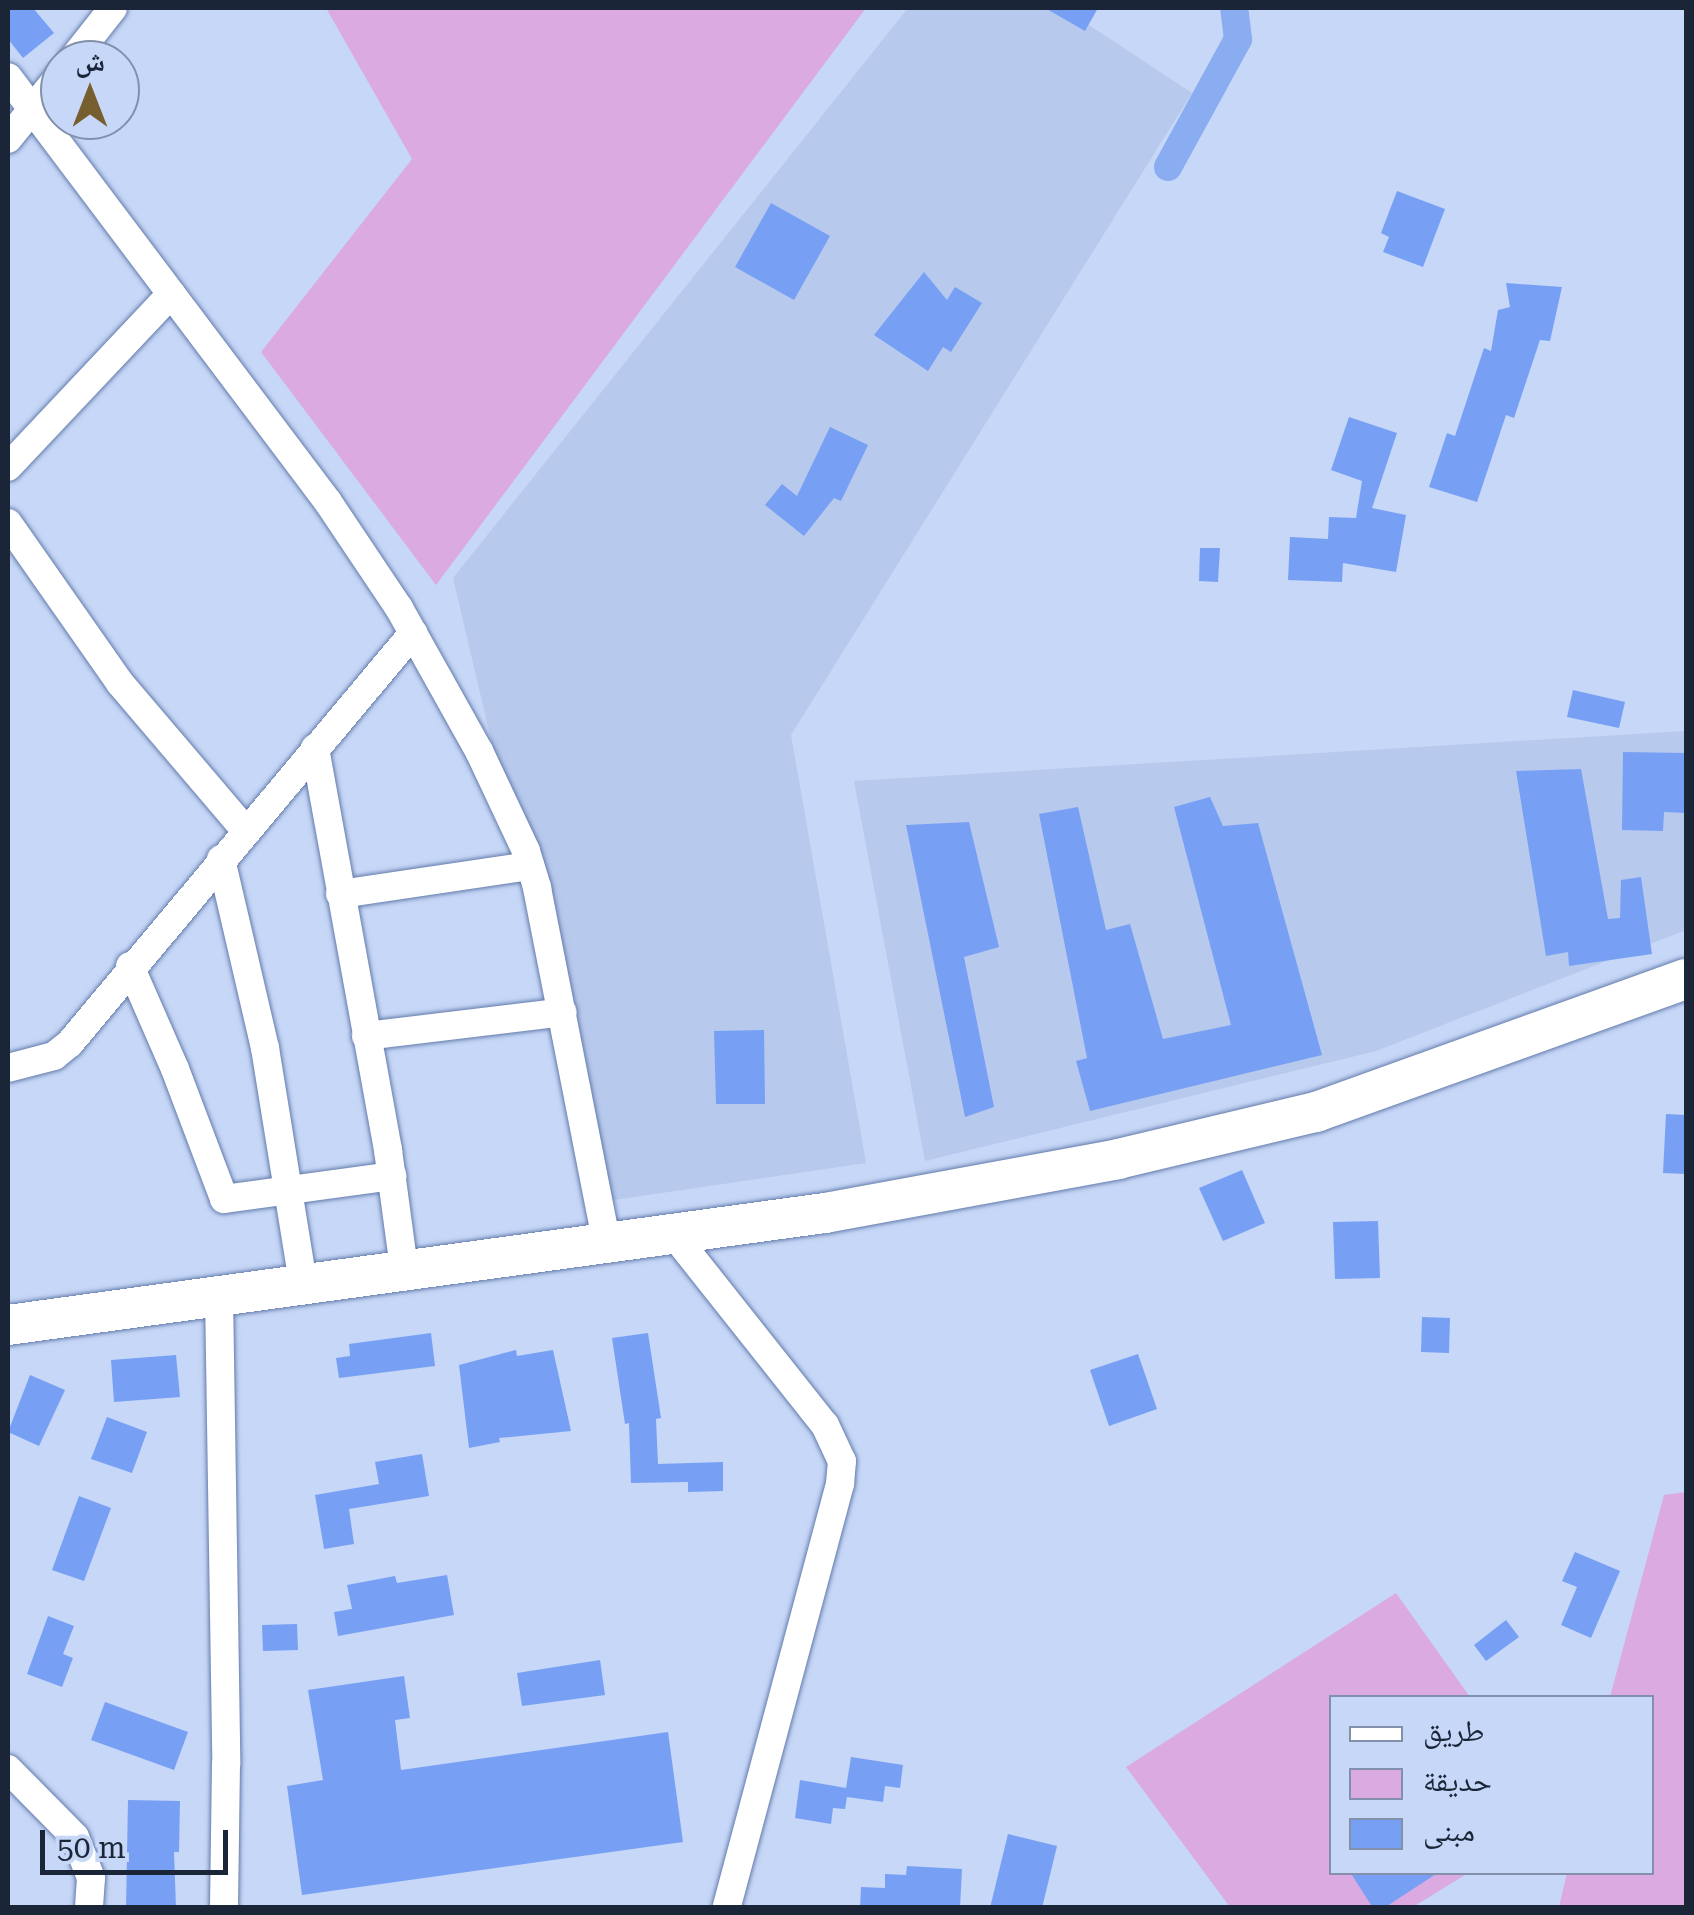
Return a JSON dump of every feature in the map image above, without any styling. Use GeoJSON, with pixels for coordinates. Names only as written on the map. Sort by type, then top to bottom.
{"type":"FeatureCollection","features":[{"type":"Feature","properties":{"kind":"main road"},"geometry":{"type":"LineString","coordinates":[[8,1325],[916,1198],[1316,1112],[1502,1049],[1686,979]]}},
{"type":"Feature","properties":{"kind":"street"},"geometry":{"type":"LineString","coordinates":[[88,40],[113,8]]}},
{"type":"Feature","properties":{"kind":"street"},"geometry":{"type":"LineString","coordinates":[[8,77],[328,502],[413,633],[479,751],[530,866],[563,1012],[606,1241]]}},
{"type":"Feature","properties":{"kind":"street"},"geometry":{"type":"LineString","coordinates":[[8,139],[40,101]]}},
{"type":"Feature","properties":{"kind":"street"},"geometry":{"type":"LineString","coordinates":[[8,467],[171,294]]}},
{"type":"Feature","properties":{"kind":"street"},"geometry":{"type":"LineString","coordinates":[[8,523],[120,683],[246,831]]}},
{"type":"Feature","properties":{"kind":"street"},"geometry":{"type":"LineString","coordinates":[[8,1068],[54,1056],[413,633]]}},
{"type":"Feature","properties":{"kind":"street"},"geometry":{"type":"LineString","coordinates":[[315,748],[392,1176],[404,1269]]}},
{"type":"Feature","properties":{"kind":"street"},"geometry":{"type":"LineString","coordinates":[[221,859],[265,1048],[303,1283]]}},
{"type":"Feature","properties":{"kind":"street"},"geometry":{"type":"LineString","coordinates":[[340,894],[530,866]]}},
{"type":"Feature","properties":{"kind":"street"},"geometry":{"type":"LineString","coordinates":[[130,966],[176,1069],[224,1200],[392,1176]]}},
{"type":"Feature","properties":{"kind":"street"},"geometry":{"type":"LineString","coordinates":[[366,1036],[563,1012]]}},
{"type":"Feature","properties":{"kind":"street"},"geometry":{"type":"LineString","coordinates":[[671,1231],[825,1425],[842,1461],[840,1484],[726,1908]]}},
{"type":"Feature","properties":{"kind":"street"},"geometry":{"type":"LineString","coordinates":[[220,1294],[224,1908]]}},
{"type":"Feature","properties":{"kind":"street"},"geometry":{"type":"LineString","coordinates":[[8,1770],[76,1838],[91,1878],[89,1908]]}},
{"type":"Feature","properties":{"kind":"shaded area"},"geometry":{"type":"Polygon","coordinates":[[[908,8],[1063,8],[1192,93],[791,735],[866,1163],[600,1202],[453,578],[908,8]]]}},
{"type":"Feature","properties":{"kind":"shaded area"},"geometry":{"type":"Polygon","coordinates":[[[1686,731],[1686,930],[1376,1051],[925,1161],[854,781],[1686,731]]]}},
{"type":"Feature","properties":{"kind":"green space"},"geometry":{"type":"Polygon","coordinates":[[[326,8],[866,8],[436,585],[261,352],[412,159],[326,8]]]}},
{"type":"Feature","properties":{"kind":"green space"},"geometry":{"type":"Polygon","coordinates":[[[1686,1492],[1686,1907],[1559,1907],[1567,1875],[1654,1875],[1654,1695],[1611,1695],[1664,1495],[1686,1492]]]}},
{"type":"Feature","properties":{"kind":"green space"},"geometry":{"type":"Polygon","coordinates":[[[1396,1593],[1469,1695],[1329,1695],[1329,1875],[1465,1875],[1413,1907],[1230,1907],[1126,1767],[1396,1593]]]}},
{"type":"Feature","properties":{"kind":"building"},"geometry":{"type":"Polygon","coordinates":[[[8,8],[33,8],[54,33],[40,40],[23,58],[8,39],[8,8]]]}},
{"type":"Feature","properties":{"kind":"building"},"geometry":{"type":"Polygon","coordinates":[[[1045,8],[1098,8],[1085,31],[1045,8]]]}},
{"type":"Feature","properties":{"kind":"building"},"geometry":{"type":"Polygon","coordinates":[[[1397,191],[1445,209],[1423,267],[1383,252],[1389,237],[1381,233],[1397,191]]]}},
{"type":"Feature","properties":{"kind":"building"},"geometry":{"type":"Polygon","coordinates":[[[771,203],[830,236],[794,300],[735,267],[771,203]]]}},
{"type":"Feature","properties":{"kind":"building"},"geometry":{"type":"Polygon","coordinates":[[[924,272],[947,300],[955,287],[982,303],[951,352],[943,347],[928,371],[874,335],[924,272]]]}},
{"type":"Feature","properties":{"kind":"building"},"geometry":{"type":"Polygon","coordinates":[[[1506,283],[1562,287],[1550,341],[1540,340],[1514,418],[1506,415],[1477,502],[1429,487],[1447,433],[1455,436],[1484,348],[1491,351],[1498,310],[1510,307],[1506,283]]]}},
{"type":"Feature","properties":{"kind":"building"},"geometry":{"type":"Polygon","coordinates":[[[1349,417],[1397,433],[1372,508],[1406,515],[1396,572],[1343,563],[1342,582],[1288,580],[1290,537],[1328,539],[1329,517],[1356,518],[1362,481],[1331,470],[1349,417]]]}},
{"type":"Feature","properties":{"kind":"building"},"geometry":{"type":"Polygon","coordinates":[[[830,427],[868,445],[841,501],[834,498],[804,536],[765,505],[782,484],[797,496],[830,427]]]}},
{"type":"Feature","properties":{"kind":"building"},"geometry":{"type":"Polygon","coordinates":[[[1200,548],[1220,548],[1218,582],[1199,581],[1200,548]]]}},
{"type":"Feature","properties":{"kind":"building"},"geometry":{"type":"Polygon","coordinates":[[[1573,690],[1625,702],[1619,728],[1567,717],[1573,690]]]}},
{"type":"Feature","properties":{"kind":"building"},"geometry":{"type":"Polygon","coordinates":[[[1623,752],[1686,753],[1686,813],[1664,812],[1663,831],[1622,830],[1623,752]]]}},
{"type":"Feature","properties":{"kind":"building"},"geometry":{"type":"Polygon","coordinates":[[[1581,769],[1608,919],[1620,918],[1621,880],[1641,877],[1652,954],[1569,966],[1568,952],[1546,956],[1516,771],[1581,769]]]}},
{"type":"Feature","properties":{"kind":"building"},"geometry":{"type":"Polygon","coordinates":[[[1210,797],[1223,826],[1258,823],[1322,1055],[1090,1111],[1076,1061],[1087,1058],[1039,814],[1078,807],[1106,930],[1130,924],[1163,1039],[1231,1025],[1174,807],[1210,797]]]}},
{"type":"Feature","properties":{"kind":"building"},"geometry":{"type":"Polygon","coordinates":[[[969,822],[999,947],[964,957],[994,1107],[965,1117],[906,825],[969,822]]]}},
{"type":"Feature","properties":{"kind":"building"},"geometry":{"type":"Polygon","coordinates":[[[764,1030],[765,1104],[716,1104],[714,1031],[764,1030]]]}},
{"type":"Feature","properties":{"kind":"building"},"geometry":{"type":"Polygon","coordinates":[[[1666,1114],[1686,1115],[1686,1174],[1663,1173],[1666,1114]]]}},
{"type":"Feature","properties":{"kind":"building"},"geometry":{"type":"Polygon","coordinates":[[[1242,1170],[1265,1223],[1223,1241],[1199,1188],[1242,1170]]]}},
{"type":"Feature","properties":{"kind":"building"},"geometry":{"type":"Polygon","coordinates":[[[1378,1221],[1380,1278],[1335,1279],[1333,1222],[1378,1221]]]}},
{"type":"Feature","properties":{"kind":"building"},"geometry":{"type":"Polygon","coordinates":[[[1422,1317],[1450,1318],[1449,1353],[1421,1352],[1422,1317]]]}},
{"type":"Feature","properties":{"kind":"building"},"geometry":{"type":"Polygon","coordinates":[[[431,1333],[435,1366],[339,1378],[336,1358],[350,1356],[349,1344],[431,1333]]]}},
{"type":"Feature","properties":{"kind":"building"},"geometry":{"type":"Polygon","coordinates":[[[648,1333],[661,1418],[656,1419],[658,1464],[723,1462],[723,1491],[688,1492],[688,1482],[631,1483],[629,1423],[625,1424],[612,1338],[648,1333]]]}},
{"type":"Feature","properties":{"kind":"building"},"geometry":{"type":"Polygon","coordinates":[[[516,1350],[517,1356],[553,1350],[571,1431],[499,1438],[500,1442],[469,1448],[459,1365],[516,1350]]]}},
{"type":"Feature","properties":{"kind":"building"},"geometry":{"type":"Polygon","coordinates":[[[1138,1354],[1157,1409],[1109,1426],[1090,1370],[1138,1354]]]}},
{"type":"Feature","properties":{"kind":"building"},"geometry":{"type":"Polygon","coordinates":[[[176,1355],[180,1397],[114,1402],[111,1360],[176,1355]]]}},
{"type":"Feature","properties":{"kind":"building"},"geometry":{"type":"Polygon","coordinates":[[[30,1375],[65,1390],[39,1446],[8,1432],[30,1375]]]}},
{"type":"Feature","properties":{"kind":"building"},"geometry":{"type":"Polygon","coordinates":[[[107,1417],[147,1432],[132,1473],[91,1459],[107,1417]]]}},
{"type":"Feature","properties":{"kind":"building"},"geometry":{"type":"Polygon","coordinates":[[[422,1454],[429,1496],[349,1509],[354,1544],[324,1549],[315,1495],[379,1484],[375,1462],[422,1454]]]}},
{"type":"Feature","properties":{"kind":"building"},"geometry":{"type":"Polygon","coordinates":[[[79,1496],[111,1508],[84,1581],[52,1570],[79,1496]]]}},
{"type":"Feature","properties":{"kind":"building"},"geometry":{"type":"Polygon","coordinates":[[[1575,1552],[1620,1571],[1591,1638],[1561,1625],[1577,1587],[1562,1581],[1575,1552]]]}},
{"type":"Feature","properties":{"kind":"building"},"geometry":{"type":"Polygon","coordinates":[[[447,1575],[454,1615],[338,1636],[334,1612],[352,1609],[347,1585],[395,1576],[397,1583],[447,1575]]]}},
{"type":"Feature","properties":{"kind":"building"},"geometry":{"type":"Polygon","coordinates":[[[48,1616],[74,1626],[63,1654],[73,1658],[62,1687],[27,1674],[48,1616]]]}},
{"type":"Feature","properties":{"kind":"building"},"geometry":{"type":"Polygon","coordinates":[[[1506,1620],[1519,1637],[1486,1661],[1474,1645],[1506,1620]]]}},
{"type":"Feature","properties":{"kind":"building"},"geometry":{"type":"Polygon","coordinates":[[[297,1624],[298,1650],[263,1651],[262,1625],[297,1624]]]}},
{"type":"Feature","properties":{"kind":"building"},"geometry":{"type":"Polygon","coordinates":[[[600,1660],[605,1695],[522,1706],[517,1673],[600,1660]]]}},
{"type":"Feature","properties":{"kind":"building"},"geometry":{"type":"Polygon","coordinates":[[[404,1676],[410,1718],[395,1720],[401,1770],[668,1732],[683,1842],[302,1895],[287,1786],[323,1780],[308,1690],[404,1676]]]}},
{"type":"Feature","properties":{"kind":"building"},"geometry":{"type":"Polygon","coordinates":[[[105,1702],[188,1732],[174,1770],[91,1740],[105,1702]]]}},
{"type":"Feature","properties":{"kind":"building"},"geometry":{"type":"Polygon","coordinates":[[[851,1757],[903,1765],[900,1788],[885,1786],[883,1802],[847,1797],[845,1809],[833,1808],[831,1824],[795,1818],[800,1780],[846,1788],[851,1757]]]}},
{"type":"Feature","properties":{"kind":"building"},"geometry":{"type":"Polygon","coordinates":[[[128,1800],[180,1801],[179,1852],[174,1852],[176,1908],[126,1908],[128,1800]]]}},
{"type":"Feature","properties":{"kind":"building"},"geometry":{"type":"Polygon","coordinates":[[[1008,1834],[1057,1846],[1042,1908],[990,1908],[1008,1834]]]}},
{"type":"Feature","properties":{"kind":"building"},"geometry":{"type":"Polygon","coordinates":[[[907,1866],[962,1869],[960,1908],[860,1908],[861,1887],[885,1888],[885,1874],[906,1875],[907,1866]]]}},
{"type":"Feature","properties":{"kind":"building"},"geometry":{"type":"Polygon","coordinates":[[[1352,1875],[1434,1875],[1384,1908],[1373,1908],[1352,1875]]]}},
{"type":"Feature","properties":{"kind":"waterway"},"geometry":{"type":"LineString","coordinates":[[1168,167],[1238,39],[1234,8]]}}]}
